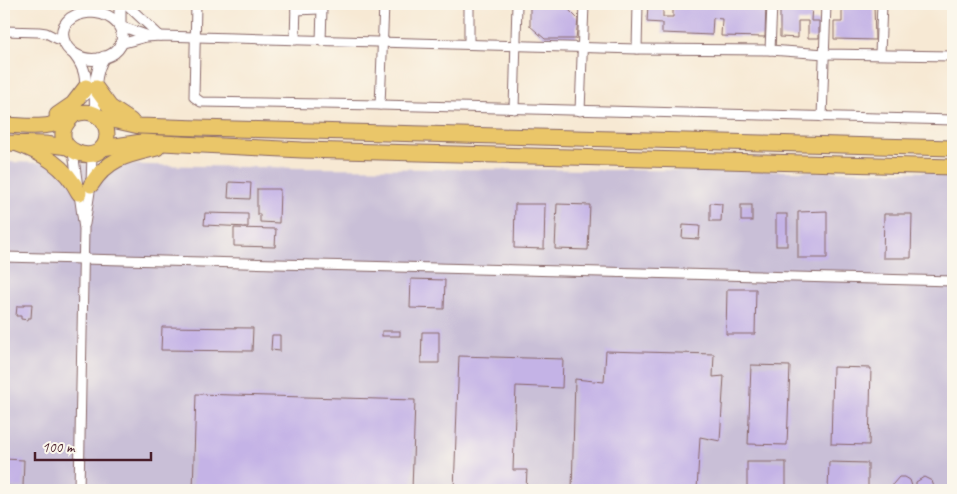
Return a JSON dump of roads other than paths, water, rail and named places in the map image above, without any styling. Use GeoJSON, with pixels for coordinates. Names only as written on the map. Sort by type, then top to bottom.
{"type":"FeatureCollection","features":[{"type":"Feature","properties":{"kind":"highway"},"geometry":{"type":"LineString","coordinates":[[20,125],[46,120],[62,112],[91,87],[114,111],[138,126]]}},
{"type":"Feature","properties":{"kind":"highway"},"geometry":{"type":"LineString","coordinates":[[4,125],[48,125],[76,114],[88,112],[138,126],[953,148]]}},
{"type":"Feature","properties":{"kind":"highway"},"geometry":{"type":"LineString","coordinates":[[71,150],[64,136],[64,130],[65,125],[76,114]]}},
{"type":"Feature","properties":{"kind":"highway"},"geometry":{"type":"LineString","coordinates":[[97,116],[103,122],[107,135],[97,151]]}},
{"type":"Feature","properties":{"kind":"highway"},"geometry":{"type":"LineString","coordinates":[[9,143],[71,150],[86,155],[137,142],[292,150],[953,167]]}},
{"type":"Feature","properties":{"kind":"highway"},"geometry":{"type":"LineString","coordinates":[[9,143],[37,151],[53,161],[64,170],[73,182],[85,189],[114,160],[126,155],[174,145]]}},
{"type":"Feature","properties":{"kind":"street"},"geometry":{"type":"LineString","coordinates":[[71,4],[62,33],[64,42],[69,50],[75,54],[90,59],[104,57],[113,53],[120,44],[122,35],[120,4]]}},
{"type":"Feature","properties":{"kind":"street"},"geometry":{"type":"LineString","coordinates":[[126,4],[156,36]]}},
{"type":"Feature","properties":{"kind":"street"},"geometry":{"type":"LineString","coordinates":[[196,4],[194,97],[201,102],[953,120]]}},
{"type":"Feature","properties":{"kind":"street"},"geometry":{"type":"LineString","coordinates":[[380,105],[384,4]]}},
{"type":"Feature","properties":{"kind":"street"},"geometry":{"type":"LineString","coordinates":[[469,4],[469,44]]}},
{"type":"Feature","properties":{"kind":"street"},"geometry":{"type":"LineString","coordinates":[[514,109],[517,4]]}},
{"type":"Feature","properties":{"kind":"street"},"geometry":{"type":"LineString","coordinates":[[580,111],[584,4]]}},
{"type":"Feature","properties":{"kind":"street"},"geometry":{"type":"LineString","coordinates":[[637,49],[638,4]]}},
{"type":"Feature","properties":{"kind":"street"},"geometry":{"type":"LineString","coordinates":[[770,50],[772,4]]}},
{"type":"Feature","properties":{"kind":"street"},"geometry":{"type":"LineString","coordinates":[[822,117],[826,4]]}},
{"type":"Feature","properties":{"kind":"street"},"geometry":{"type":"LineString","coordinates":[[880,54],[882,4]]}},
{"type":"Feature","properties":{"kind":"street"},"geometry":{"type":"LineString","coordinates":[[295,40],[296,7],[325,6],[321,40]]}},
{"type":"Feature","properties":{"kind":"street"},"geometry":{"type":"LineString","coordinates":[[46,34],[83,12],[96,12],[111,17],[120,26],[156,36]]}},
{"type":"Feature","properties":{"kind":"street"},"geometry":{"type":"LineString","coordinates":[[4,31],[46,34],[64,42]]}},
{"type":"Feature","properties":{"kind":"street"},"geometry":{"type":"LineString","coordinates":[[120,44],[156,36],[953,56]]}},
{"type":"Feature","properties":{"kind":"street"},"geometry":{"type":"LineString","coordinates":[[75,54],[84,68],[87,81],[91,87],[97,116]]}},
{"type":"Feature","properties":{"kind":"street"},"geometry":{"type":"LineString","coordinates":[[76,114],[91,87],[104,57]]}},
{"type":"Feature","properties":{"kind":"street"},"geometry":{"type":"LineString","coordinates":[[71,150],[85,189],[84,229]]}},
{"type":"Feature","properties":{"kind":"street"},"geometry":{"type":"LineString","coordinates":[[79,490],[85,189],[97,151]]}},
{"type":"Feature","properties":{"kind":"street"},"geometry":{"type":"LineString","coordinates":[[4,257],[953,281]]}}]}
